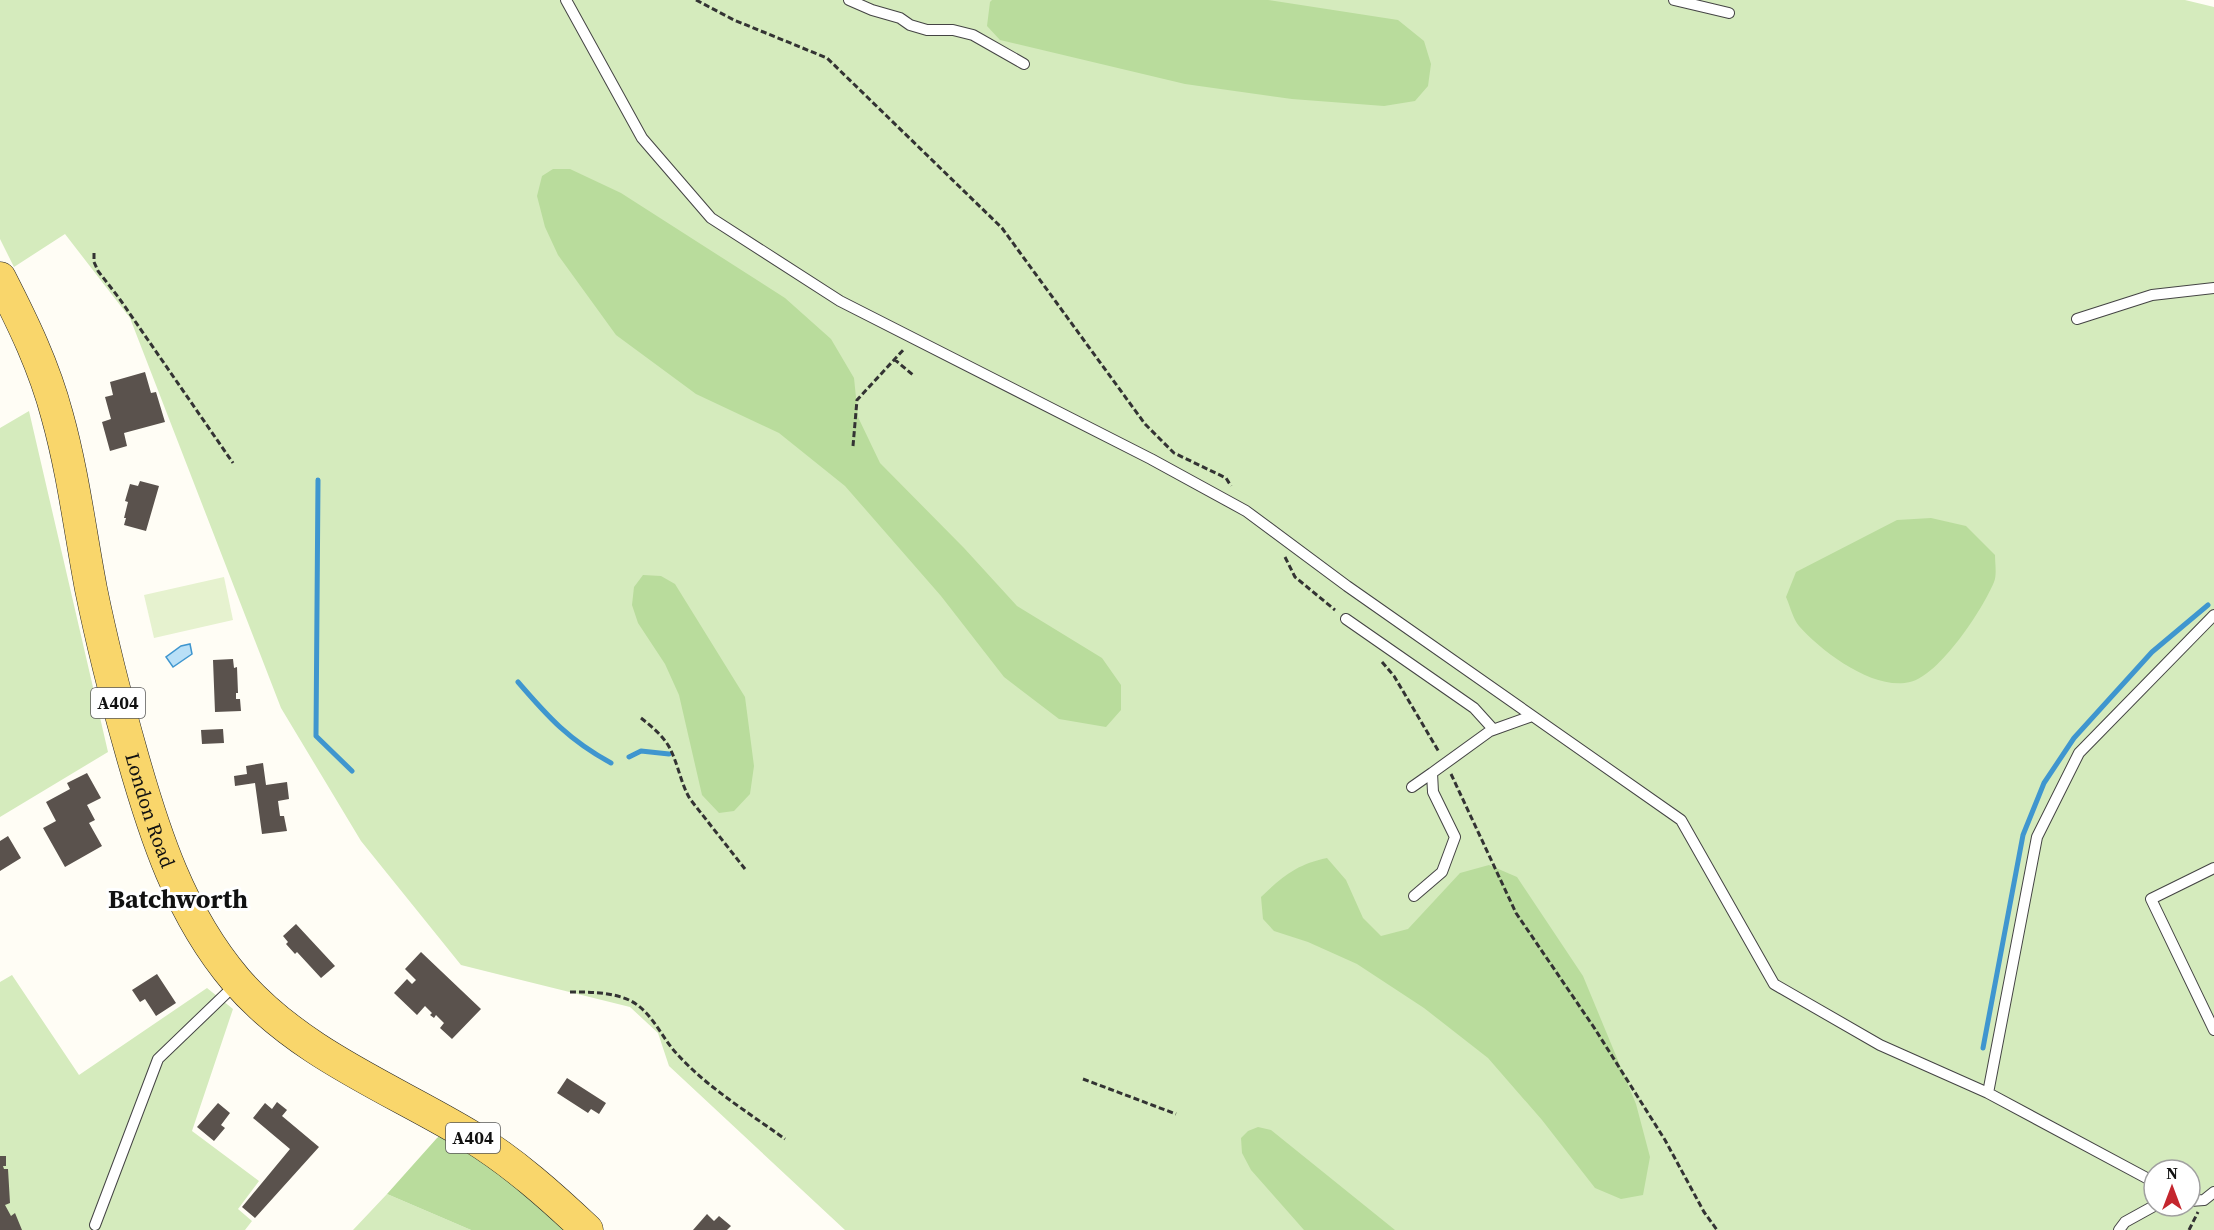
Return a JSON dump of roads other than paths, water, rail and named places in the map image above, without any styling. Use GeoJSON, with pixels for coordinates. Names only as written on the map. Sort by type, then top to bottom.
{"type":"FeatureCollection","features":[{"type":"Feature","properties":{"kind":"main road","name":"London Road"},"geometry":{"type":"LineString","coordinates":[[0,278],[42,365],[57,415],[70,470],[91,591],[120,712],[149,815],[174,882],[213,952],[238,982],[284,1026],[311,1047],[457,1128],[513,1164],[587,1230]]}},
{"type":"Feature","properties":{"kind":"lane"},"geometry":{"type":"LineString","coordinates":[[566,0],[642,138],[711,218],[840,301],[1151,459],[1246,511],[1347,586],[1681,820],[1774,984],[1880,1045],[1988,1093],[2142,1176]]}},
{"type":"Feature","properties":{"kind":"lane"},"geometry":{"type":"LineString","coordinates":[[849,0],[927,30],[953,30],[973,35],[1024,64]]}},
{"type":"Feature","properties":{"kind":"lane"},"geometry":{"type":"LineString","coordinates":[[1674,0],[1729,13]]}},
{"type":"Feature","properties":{"kind":"lane"},"geometry":{"type":"LineString","coordinates":[[2077,319],[2152,296],[2214,288]]}},
{"type":"Feature","properties":{"kind":"lane"},"geometry":{"type":"LineString","coordinates":[[1988,1093],[2037,837],[2079,753],[2214,615]]}},
{"type":"Feature","properties":{"kind":"lane"},"geometry":{"type":"LineString","coordinates":[[1346,619],[1474,708],[1493,729]]}},
{"type":"Feature","properties":{"kind":"lane"},"geometry":{"type":"LineString","coordinates":[[1412,787],[1493,729],[1532,716]]}},
{"type":"Feature","properties":{"kind":"lane"},"geometry":{"type":"LineString","coordinates":[[1414,896],[1442,872],[1455,837],[1433,792],[1432,773]]}},
{"type":"Feature","properties":{"kind":"lane"},"geometry":{"type":"LineString","coordinates":[[2214,868],[2151,899],[2214,1030]]}},
{"type":"Feature","properties":{"kind":"lane"},"geometry":{"type":"LineString","coordinates":[[95,1225],[158,1059],[238,982]]}},
{"type":"Feature","properties":{"kind":"lane"},"geometry":{"type":"LineString","coordinates":[[2209,1202],[2214,1192]]}},
{"type":"Feature","properties":{"kind":"lane"},"geometry":{"type":"LineString","coordinates":[[2120,1230],[2125,1222],[2142,1213]]}},
{"type":"Feature","properties":{"kind":"water"},"geometry":{"type":"Polygon","coordinates":[[[190,644],[192,654],[173,667],[166,657],[181,646],[190,644]]]}},
{"type":"Feature","properties":{"kind":"waterway"},"geometry":{"type":"LineString","coordinates":[[318,480],[316,736],[352,771]]}},
{"type":"Feature","properties":{"kind":"waterway"},"geometry":{"type":"LineString","coordinates":[[1983,1048],[2023,835],[2044,783],[2074,738],[2152,652],[2208,605]]}},
{"type":"Feature","properties":{"kind":"waterway"},"geometry":{"type":"LineString","coordinates":[[518,682],[571,737],[611,763]]}},
{"type":"Feature","properties":{"kind":"waterway"},"geometry":{"type":"LineString","coordinates":[[629,757],[641,751],[669,754]]}},
{"type":"Feature","properties":{"kind":"district","name":"Batchworth"},"geometry":{"type":"Point","coordinates":[178,899]}}]}
